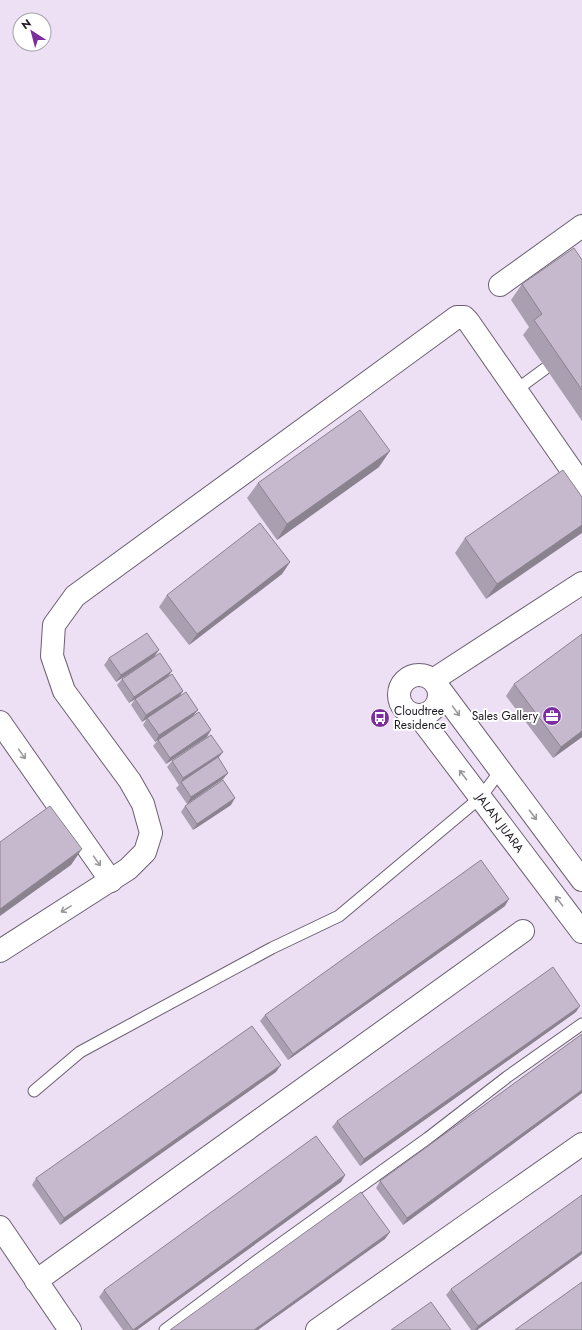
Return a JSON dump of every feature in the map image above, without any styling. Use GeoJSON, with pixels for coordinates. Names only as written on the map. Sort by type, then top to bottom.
{"type":"FeatureCollection","features":[{"type":"Feature","properties":{"kind":"street"},"geometry":{"type":"LineString","coordinates":[[500,284],[582,226]]}},
{"type":"Feature","properties":{"kind":"street"},"geometry":{"type":"LineString","coordinates":[[0,951],[128,869],[145,852],[151,833],[143,804],[130,781],[64,691],[52,656],[54,625],[75,596],[457,317],[464,317],[468,321],[582,485]]}},
{"type":"Feature","properties":{"kind":"street"},"geometry":{"type":"LineString","coordinates":[[433,680],[582,583]]}},
{"type":"Feature","properties":{"kind":"street"},"geometry":{"type":"LineString","coordinates":[[433,680],[438,688],[439,698],[436,707],[428,713],[418,715],[408,712],[400,703],[399,692],[403,682],[412,675],[423,674],[433,680],[582,880]]}},
{"type":"Feature","properties":{"kind":"street","name":"JALAN JUARA"},"geometry":{"type":"LineString","coordinates":[[418,715],[582,932]]}},
{"type":"Feature","properties":{"kind":"street"},"geometry":{"type":"LineString","coordinates":[[0,722],[111,881]]}},
{"type":"Feature","properties":{"kind":"street"},"geometry":{"type":"LineString","coordinates":[[36,1281],[523,931]]}},
{"type":"Feature","properties":{"kind":"street"},"geometry":{"type":"LineString","coordinates":[[317,1330],[582,1144]]}},
{"type":"Feature","properties":{"kind":"street"},"geometry":{"type":"LineString","coordinates":[[0,1227],[70,1330]]}},
{"type":"Feature","properties":{"kind":"lane"},"geometry":{"type":"LineString","coordinates":[[516,390],[546,368]]}},
{"type":"Feature","properties":{"kind":"lane"},"geometry":{"type":"LineString","coordinates":[[34,1091],[80,1052],[272,948],[340,916],[481,798],[500,771]]}},
{"type":"Feature","properties":{"kind":"lane"},"geometry":{"type":"LineString","coordinates":[[165,1330],[258,1260],[428,1138],[506,1077],[582,1024]]}},
{"type":"Feature","properties":{"kind":"building"},"geometry":{"type":"Polygon","coordinates":[[[574,248],[582,260],[582,390],[534,320],[542,314],[522,284],[574,248]]]}},
{"type":"Feature","properties":{"kind":"building"},"geometry":{"type":"Polygon","coordinates":[[[360,410],[390,451],[287,524],[258,483],[360,410]]]}},
{"type":"Feature","properties":{"kind":"building"},"geometry":{"type":"Polygon","coordinates":[[[563,470],[582,497],[582,525],[497,584],[465,538],[563,470]]]}},
{"type":"Feature","properties":{"kind":"building"},"geometry":{"type":"Polygon","coordinates":[[[260,523],[290,562],[197,634],[167,595],[260,523]]]}},
{"type":"Feature","properties":{"kind":"building"},"geometry":{"type":"Polygon","coordinates":[[[147,633],[159,650],[121,675],[109,658],[147,633]]]}},
{"type":"Feature","properties":{"kind":"building","name":"Sales Gallery"},"geometry":{"type":"Polygon","coordinates":[[[582,634],[582,731],[561,747],[514,684],[582,634]]]}},
{"type":"Feature","properties":{"kind":"building"},"geometry":{"type":"Polygon","coordinates":[[[160,653],[172,671],[134,697],[122,679],[160,653]]]}},
{"type":"Feature","properties":{"kind":"building"},"geometry":{"type":"Polygon","coordinates":[[[172,674],[183,691],[146,715],[135,699],[172,674]]]}},
{"type":"Feature","properties":{"kind":"building"},"geometry":{"type":"Polygon","coordinates":[[[186,692],[198,710],[159,735],[147,718],[186,692]]]}},
{"type":"Feature","properties":{"kind":"building"},"geometry":{"type":"Polygon","coordinates":[[[199,712],[211,730],[170,758],[158,740],[199,712]]]}},
{"type":"Feature","properties":{"kind":"building"},"geometry":{"type":"Polygon","coordinates":[[[211,735],[223,752],[183,778],[172,761],[211,735]]]}},
{"type":"Feature","properties":{"kind":"building"},"geometry":{"type":"Polygon","coordinates":[[[218,757],[228,773],[191,797],[181,782],[218,757]]]}},
{"type":"Feature","properties":{"kind":"building"},"geometry":{"type":"Polygon","coordinates":[[[223,780],[235,798],[197,824],[185,806],[223,780]]]}},
{"type":"Feature","properties":{"kind":"building"},"geometry":{"type":"Polygon","coordinates":[[[50,806],[82,849],[0,909],[0,842],[50,806]]]}},
{"type":"Feature","properties":{"kind":"building"},"geometry":{"type":"Polygon","coordinates":[[[481,860],[509,899],[293,1054],[265,1015],[481,860]]]}},
{"type":"Feature","properties":{"kind":"building"},"geometry":{"type":"Polygon","coordinates":[[[553,967],[580,1006],[364,1159],[337,1121],[553,967]]]}},
{"type":"Feature","properties":{"kind":"building"},"geometry":{"type":"Polygon","coordinates":[[[252,1026],[281,1065],[64,1218],[36,1178],[252,1026]]]}},
{"type":"Feature","properties":{"kind":"building"},"geometry":{"type":"Polygon","coordinates":[[[582,1034],[582,1090],[407,1218],[380,1181],[582,1034]]]}},
{"type":"Feature","properties":{"kind":"building"},"geometry":{"type":"Polygon","coordinates":[[[316,1136],[345,1175],[133,1330],[104,1290],[316,1136]]]}},
{"type":"Feature","properties":{"kind":"building"},"geometry":{"type":"Polygon","coordinates":[[[361,1192],[390,1232],[254,1330],[170,1330],[361,1192]]]}},
{"type":"Feature","properties":{"kind":"building"},"geometry":{"type":"Polygon","coordinates":[[[582,1195],[582,1251],[478,1326],[451,1289],[582,1195]]]}},
{"type":"Feature","properties":{"kind":"building"},"geometry":{"type":"Polygon","coordinates":[[[582,1282],[582,1330],[515,1330],[582,1282]]]}},
{"type":"Feature","properties":{"kind":"building"},"geometry":{"type":"Polygon","coordinates":[[[431,1302],[451,1330],[391,1330],[431,1302]]]}},
{"type":"Feature","properties":{"kind":"place","name":"Sales Gallery"},"geometry":{"type":"Point","coordinates":[552,716]}},
{"type":"Feature","properties":{"kind":"place","name":"Cloudtree Residence"},"geometry":{"type":"Point","coordinates":[380,718]}}]}
